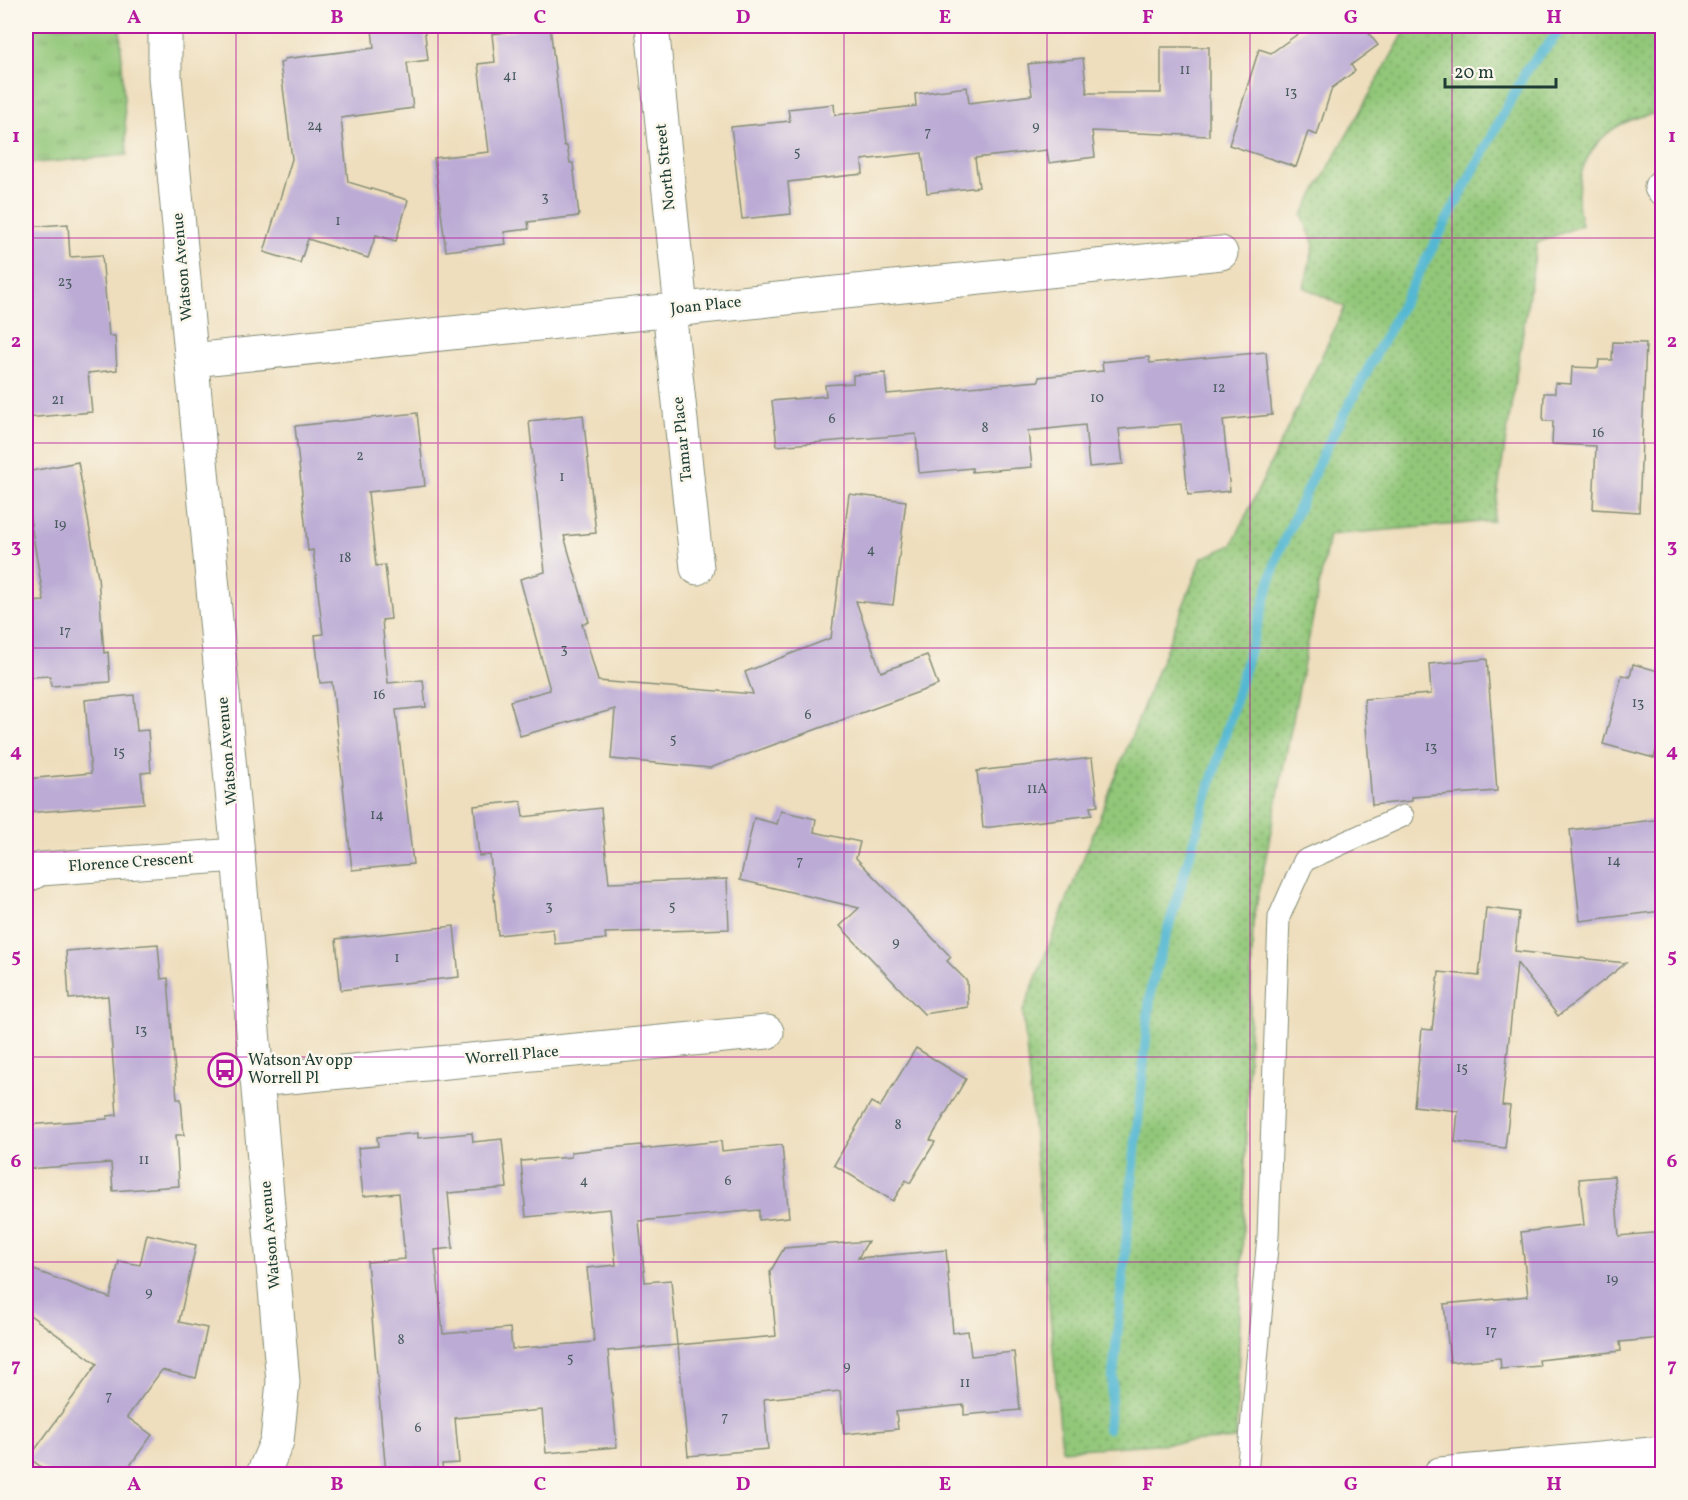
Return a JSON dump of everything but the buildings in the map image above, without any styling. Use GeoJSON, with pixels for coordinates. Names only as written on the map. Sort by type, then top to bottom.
{"type":"FeatureCollection","features":[{"type":"Feature","properties":{"kind":"street","name":"Watson Avenue"},"geometry":{"type":"LineString","coordinates":[[165,26],[165,77],[238,855],[283,1382],[277,1441],[263,1474]]}},
{"type":"Feature","properties":{"kind":"street","name":"North Street"},"geometry":{"type":"LineString","coordinates":[[652,26],[675,309]]}},
{"type":"Feature","properties":{"kind":"street","name":"Joan Place"},"geometry":{"type":"LineString","coordinates":[[192,360],[1221,253]]}},
{"type":"Feature","properties":{"kind":"street","name":"Tamar Place"},"geometry":{"type":"LineString","coordinates":[[675,309],[697,567]]}},
{"type":"Feature","properties":{"kind":"street","name":"Florence Crescent"},"geometry":{"type":"LineString","coordinates":[[26,876],[40,869],[238,855]]}},
{"type":"Feature","properties":{"kind":"street","name":"Worrell Place"},"geometry":{"type":"LineString","coordinates":[[257,1080],[767,1032]]}},
{"type":"Feature","properties":{"kind":"street"},"geometry":{"type":"LineString","coordinates":[[1440,1474],[1502,1471],[1662,1454]]}},
{"type":"Feature","properties":{"kind":"lane"},"geometry":{"type":"LineString","coordinates":[[1247,1474],[1268,1236],[1279,917],[1304,861],[1403,816]]}},
{"type":"Feature","properties":{"kind":"green space"},"geometry":{"type":"Polygon","coordinates":[[[26,26],[120,26],[127,155],[26,164],[26,26]]]}},
{"type":"Feature","properties":{"kind":"green space"},"geometry":{"type":"Polygon","coordinates":[[[1408,26],[1662,26],[1662,113],[1640,117],[1622,124],[1606,135],[1593,149],[1584,165],[1579,184],[1578,204],[1582,225],[1537,243],[1493,521],[1329,535],[1253,923],[1236,1439],[1062,1450],[1023,1011],[1202,558],[1232,545],[1345,307],[1304,287],[1314,245],[1302,215],[1408,26]]]}},
{"type":"Feature","properties":{"kind":"waterway"},"geometry":{"type":"LineString","coordinates":[[1108,1429],[1151,987],[1278,554],[1323,454],[1527,69],[1564,26]]}},
{"type":"Feature","properties":{"kind":"place","name":"Watson Av opp Worrell Pl"},"geometry":{"type":"Point","coordinates":[225,1070]}}]}
